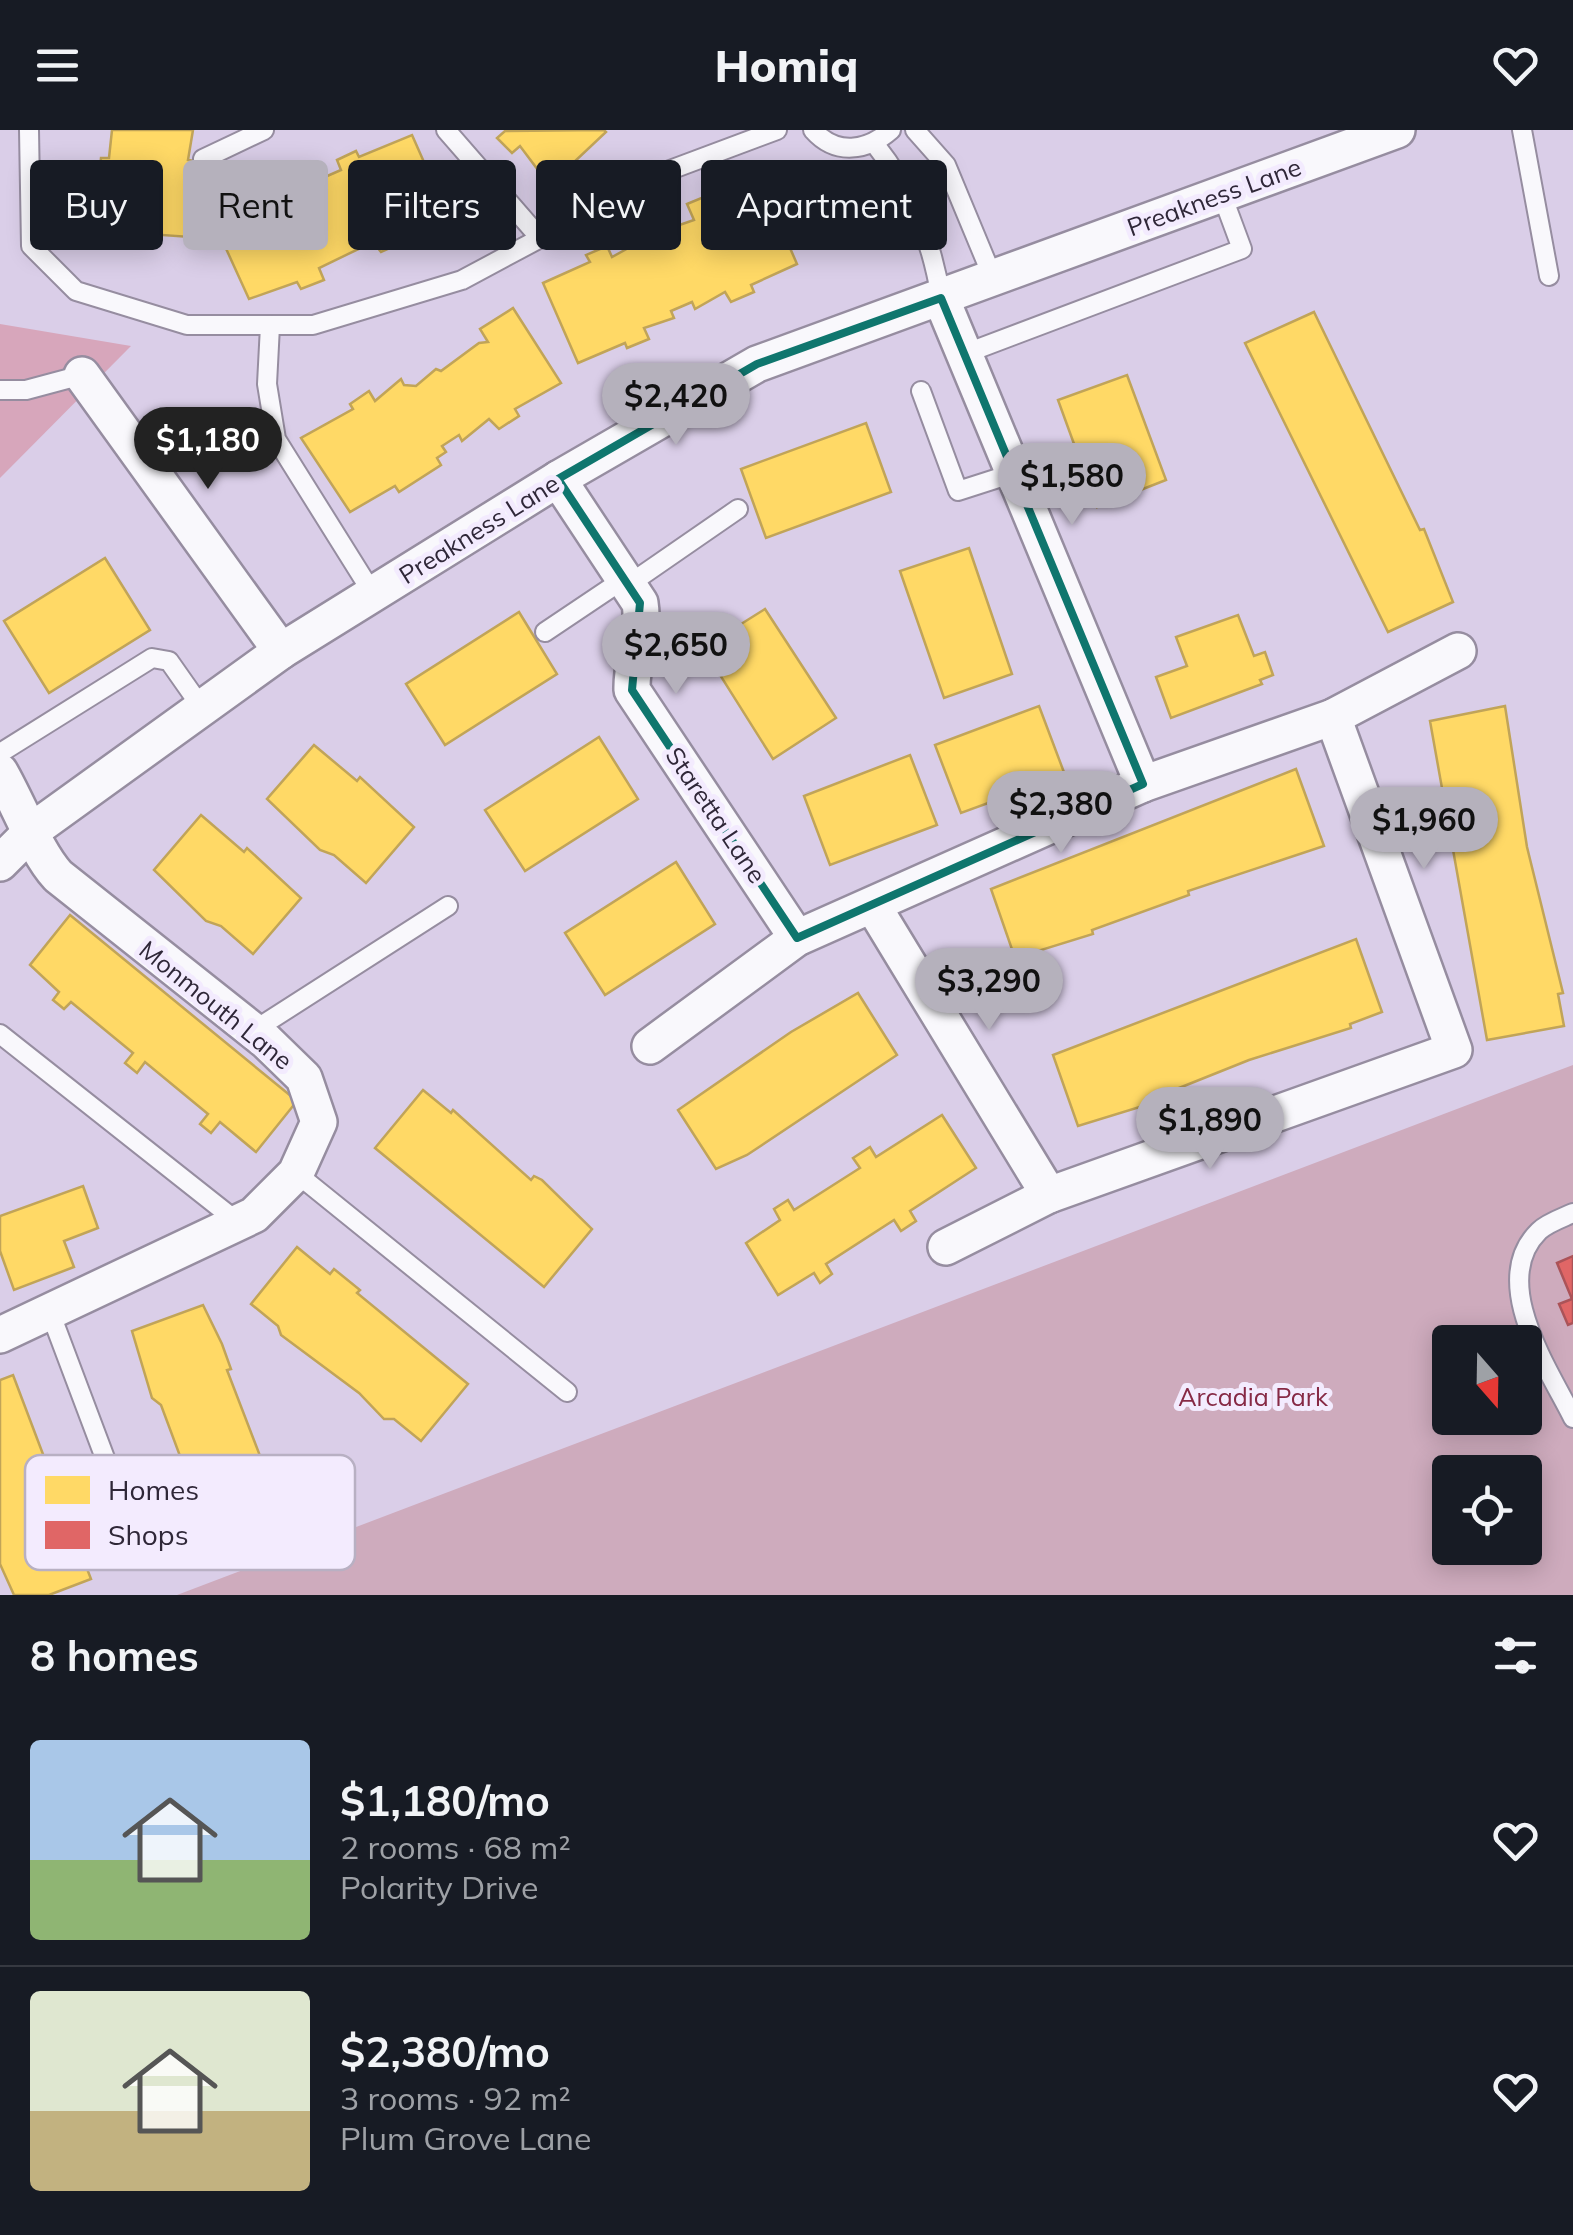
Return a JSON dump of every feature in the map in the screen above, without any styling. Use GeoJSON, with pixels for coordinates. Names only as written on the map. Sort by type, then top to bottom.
{"type":"FeatureCollection","features":[{"type":"Feature","properties":{"kind":"street","name":"Preakness Lane"},"geometry":{"type":"LineString","coordinates":[[0,863],[33,830],[281,652],[558,479],[756,364],[1397,130]]}},
{"type":"Feature","properties":{"kind":"street"},"geometry":{"type":"LineString","coordinates":[[941,298],[1143,784]]}},
{"type":"Feature","properties":{"kind":"street"},"geometry":{"type":"LineString","coordinates":[[82,374],[281,652]]}},
{"type":"Feature","properties":{"kind":"street","name":"Staretta Lane"},"geometry":{"type":"LineString","coordinates":[[558,479],[640,603],[644,626],[631,670],[632,690],[798,938]]}},
{"type":"Feature","properties":{"kind":"street"},"geometry":{"type":"LineString","coordinates":[[650,1046],[798,938],[1143,784],[1333,716],[1458,651]]}},
{"type":"Feature","properties":{"kind":"street"},"geometry":{"type":"LineString","coordinates":[[946,1247],[1050,1195],[1454,1050],[1333,716]]}},
{"type":"Feature","properties":{"kind":"street","name":"Monmouth Lane"},"geometry":{"type":"LineString","coordinates":[[0,772],[33,830],[42,858],[58,876],[253,1031],[304,1078],[319,1122],[296,1173],[254,1215],[0,1335]]}},
{"type":"Feature","properties":{"kind":"street"},"geometry":{"type":"LineString","coordinates":[[873,906],[1050,1195]]}},
{"type":"Feature","properties":{"kind":"lane"},"geometry":{"type":"LineString","coordinates":[[28,130],[30,246],[76,291],[187,325],[313,326],[462,280],[536,240]]}},
{"type":"Feature","properties":{"kind":"lane"},"geometry":{"type":"LineString","coordinates":[[204,158],[264,130]]}},
{"type":"Feature","properties":{"kind":"lane"},"geometry":{"type":"LineString","coordinates":[[446,130],[536,233]]}},
{"type":"Feature","properties":{"kind":"lane"},"geometry":{"type":"LineString","coordinates":[[813,130],[835,146],[855,149],[874,143],[891,130]]}},
{"type":"Feature","properties":{"kind":"lane"},"geometry":{"type":"LineString","coordinates":[[915,130],[946,166],[993,278]]}},
{"type":"Feature","properties":{"kind":"lane"},"geometry":{"type":"LineString","coordinates":[[1522,130],[1549,276]]}},
{"type":"Feature","properties":{"kind":"lane"},"geometry":{"type":"LineString","coordinates":[[681,166],[775,131]]}},
{"type":"Feature","properties":{"kind":"lane"},"geometry":{"type":"LineString","coordinates":[[874,143],[907,185],[936,264],[941,298]]}},
{"type":"Feature","properties":{"kind":"lane"},"geometry":{"type":"LineString","coordinates":[[964,354],[1242,249],[1222,194]]}},
{"type":"Feature","properties":{"kind":"lane"},"geometry":{"type":"LineString","coordinates":[[270,326],[267,384],[276,439],[373,594]]}},
{"type":"Feature","properties":{"kind":"lane"},"geometry":{"type":"LineString","coordinates":[[0,390],[26,390],[82,374]]}},
{"type":"Feature","properties":{"kind":"lane"},"geometry":{"type":"LineString","coordinates":[[921,391],[958,492],[1014,473]]}},
{"type":"Feature","properties":{"kind":"lane"},"geometry":{"type":"LineString","coordinates":[[545,632],[738,509]]}},
{"type":"Feature","properties":{"kind":"lane"},"geometry":{"type":"LineString","coordinates":[[0,753],[152,658],[169,661],[202,708]]}},
{"type":"Feature","properties":{"kind":"lane"},"geometry":{"type":"LineString","coordinates":[[253,1031],[448,906]]}},
{"type":"Feature","properties":{"kind":"lane"},"geometry":{"type":"LineString","coordinates":[[0,1034],[240,1223]]}},
{"type":"Feature","properties":{"kind":"lane"},"geometry":{"type":"LineString","coordinates":[[296,1173],[568,1392]]}},
{"type":"Feature","properties":{"kind":"lane"},"geometry":{"type":"LineString","coordinates":[[1573,1213],[1541,1229],[1527,1247],[1518,1270],[1522,1308],[1573,1418]]}},
{"type":"Feature","properties":{"kind":"lane"},"geometry":{"type":"LineString","coordinates":[[50,1312],[104,1455]]}},
{"type":"Feature","properties":{"kind":"highlighted area"},"geometry":{"type":"Polygon","coordinates":[[[941,298],[1143,784],[797,938],[632,690],[640,603],[558,479],[757,364],[941,298]]]}},
{"type":"Feature","properties":{"kind":"green space","name":"Arcadia Park"},"geometry":{"type":"Polygon","coordinates":[[[1573,1065],[1573,1595],[177,1595],[243,1570],[355,1570],[355,1527],[1573,1065]]]}},
{"type":"Feature","properties":{"kind":"shaded area"},"geometry":{"type":"Polygon","coordinates":[[[0,324],[131,346],[0,478],[0,324]]]}},
{"type":"Feature","properties":{"kind":"building: Homes"},"geometry":{"type":"Polygon","coordinates":[[[112,130],[193,130],[188,160],[183,160],[183,236],[163,235],[163,160],[101,160],[109,158],[112,130]]]}},
{"type":"Feature","properties":{"kind":"building: Homes"},"geometry":{"type":"Polygon","coordinates":[[[505,131],[606,132],[576,160],[536,160],[536,167],[520,146],[512,153],[497,138],[505,131]]]}},
{"type":"Feature","properties":{"kind":"building: Homes"},"geometry":{"type":"Polygon","coordinates":[[[412,135],[423,160],[348,160],[348,250],[356,250],[319,268],[324,280],[301,289],[297,282],[249,299],[227,250],[328,250],[328,176],[341,170],[337,160],[356,151],[359,157],[412,135]]]}},
{"type":"Feature","properties":{"kind":"building: Homes"},"geometry":{"type":"Polygon","coordinates":[[[701,198],[701,250],[791,250],[797,264],[751,285],[754,292],[731,302],[725,292],[695,309],[692,302],[671,311],[674,318],[644,328],[649,339],[627,348],[625,343],[578,363],[543,283],[590,262],[586,255],[598,250],[609,250],[612,257],[625,250],[681,250],[681,224],[694,220],[687,204],[701,198]]]}},
{"type":"Feature","properties":{"kind":"building: Homes"},"geometry":{"type":"Polygon","coordinates":[[[513,308],[561,383],[515,409],[519,416],[499,429],[489,419],[462,441],[459,435],[442,446],[446,452],[437,458],[441,465],[399,492],[395,486],[350,512],[301,438],[353,409],[350,404],[369,391],[375,401],[401,379],[404,385],[416,386],[436,369],[441,371],[479,343],[488,342],[480,329],[513,308]]]}},
{"type":"Feature","properties":{"kind":"building: Homes"},"geometry":{"type":"Polygon","coordinates":[[[1314,312],[1420,530],[1424,529],[1453,602],[1388,632],[1245,343],[1314,312]]]}},
{"type":"Feature","properties":{"kind":"building: Homes"},"geometry":{"type":"Polygon","coordinates":[[[1127,375],[1166,480],[1097,507],[1058,400],[1127,375]]]}},
{"type":"Feature","properties":{"kind":"building: Homes"},"geometry":{"type":"Polygon","coordinates":[[[866,423],[891,492],[766,538],[741,469],[866,423]]]}},
{"type":"Feature","properties":{"kind":"building: Homes"},"geometry":{"type":"Polygon","coordinates":[[[969,548],[1012,674],[944,698],[900,571],[969,548]]]}},
{"type":"Feature","properties":{"kind":"building: Homes"},"geometry":{"type":"Polygon","coordinates":[[[105,558],[150,630],[49,693],[4,621],[105,558]]]}},
{"type":"Feature","properties":{"kind":"building: Homes"},"geometry":{"type":"Polygon","coordinates":[[[765,609],[836,718],[773,759],[703,648],[765,609]]]}},
{"type":"Feature","properties":{"kind":"building: Homes"},"geometry":{"type":"Polygon","coordinates":[[[519,612],[557,674],[445,745],[406,684],[519,612]]]}},
{"type":"Feature","properties":{"kind":"building: Homes"},"geometry":{"type":"Polygon","coordinates":[[[1238,615],[1254,656],[1265,652],[1273,675],[1260,680],[1262,684],[1171,718],[1156,677],[1187,666],[1176,637],[1238,615]]]}},
{"type":"Feature","properties":{"kind":"building: Homes"},"geometry":{"type":"Polygon","coordinates":[[[1039,706],[1065,775],[961,813],[935,745],[1039,706]]]}},
{"type":"Feature","properties":{"kind":"building: Homes"},"geometry":{"type":"Polygon","coordinates":[[[1505,706],[1527,847],[1563,993],[1558,994],[1564,1026],[1487,1040],[1430,721],[1505,706]]]}},
{"type":"Feature","properties":{"kind":"building: Homes"},"geometry":{"type":"Polygon","coordinates":[[[599,737],[638,799],[525,871],[485,810],[599,737]]]}},
{"type":"Feature","properties":{"kind":"building: Homes"},"geometry":{"type":"Polygon","coordinates":[[[314,745],[357,781],[360,777],[414,827],[366,883],[334,855],[320,850],[267,799],[314,745]]]}},
{"type":"Feature","properties":{"kind":"building: Homes"},"geometry":{"type":"Polygon","coordinates":[[[910,755],[937,825],[830,865],[804,796],[910,755]]]}},
{"type":"Feature","properties":{"kind":"building: Homes"},"geometry":{"type":"Polygon","coordinates":[[[1296,769],[1324,846],[1188,891],[1189,895],[1092,930],[1093,934],[1015,958],[991,889],[1296,769]]]}},
{"type":"Feature","properties":{"kind":"building: Homes"},"geometry":{"type":"Polygon","coordinates":[[[201,815],[244,852],[247,848],[301,898],[253,954],[221,926],[206,921],[154,870],[201,815]]]}},
{"type":"Feature","properties":{"kind":"building: Homes"},"geometry":{"type":"Polygon","coordinates":[[[676,862],[715,924],[605,995],[565,933],[676,862]]]}},
{"type":"Feature","properties":{"kind":"building: Homes"},"geometry":{"type":"Polygon","coordinates":[[[70,915],[297,1101],[256,1152],[220,1122],[211,1133],[200,1124],[208,1114],[145,1062],[137,1073],[125,1063],[133,1053],[71,1002],[64,1009],[53,1000],[59,992],[30,965],[70,915]]]}},
{"type":"Feature","properties":{"kind":"building: Homes"},"geometry":{"type":"Polygon","coordinates":[[[1356,939],[1382,1012],[1350,1024],[1351,1028],[1249,1060],[1154,1098],[1156,1102],[1078,1126],[1053,1055],[1356,939]]]}},
{"type":"Feature","properties":{"kind":"building: Homes"},"geometry":{"type":"Polygon","coordinates":[[[858,993],[897,1055],[747,1155],[716,1169],[678,1110],[791,1032],[858,993]]]}},
{"type":"Feature","properties":{"kind":"building: Homes"},"geometry":{"type":"Polygon","coordinates":[[[423,1090],[451,1113],[453,1110],[531,1180],[534,1176],[542,1180],[592,1229],[544,1287],[375,1148],[423,1090]]]}},
{"type":"Feature","properties":{"kind":"building: Homes"},"geometry":{"type":"Polygon","coordinates":[[[942,1115],[976,1168],[910,1211],[916,1221],[901,1231],[894,1220],[826,1264],[832,1274],[820,1283],[814,1273],[778,1295],[746,1243],[780,1220],[774,1209],[788,1200],[794,1210],[860,1168],[853,1158],[870,1147],[876,1157],[942,1115]]]}},
{"type":"Feature","properties":{"kind":"building: Homes"},"geometry":{"type":"Polygon","coordinates":[[[83,1186],[98,1228],[64,1241],[74,1267],[14,1290],[0,1251],[0,1216],[83,1186]]]}},
{"type":"Feature","properties":{"kind":"building: Homes"},"geometry":{"type":"Polygon","coordinates":[[[297,1247],[330,1274],[334,1269],[360,1290],[357,1293],[468,1384],[421,1441],[394,1419],[384,1419],[359,1393],[281,1335],[278,1326],[251,1304],[297,1247]]]}},
{"type":"Feature","properties":{"kind":"building: Homes"},"geometry":{"type":"Polygon","coordinates":[[[203,1305],[222,1344],[231,1369],[227,1370],[260,1455],[180,1455],[161,1405],[152,1398],[132,1331],[203,1305]]]}},
{"type":"Feature","properties":{"kind":"building: Homes"},"geometry":{"type":"Polygon","coordinates":[[[13,1375],[43,1455],[25,1455],[25,1570],[88,1570],[91,1579],[49,1595],[14,1595],[0,1564],[0,1380],[13,1375]]]}},
{"type":"Feature","properties":{"kind":"building: Shops"},"geometry":{"type":"Polygon","coordinates":[[[1573,1256],[1573,1323],[1568,1325],[1559,1304],[1572,1299],[1557,1263],[1573,1256]]]}}]}
